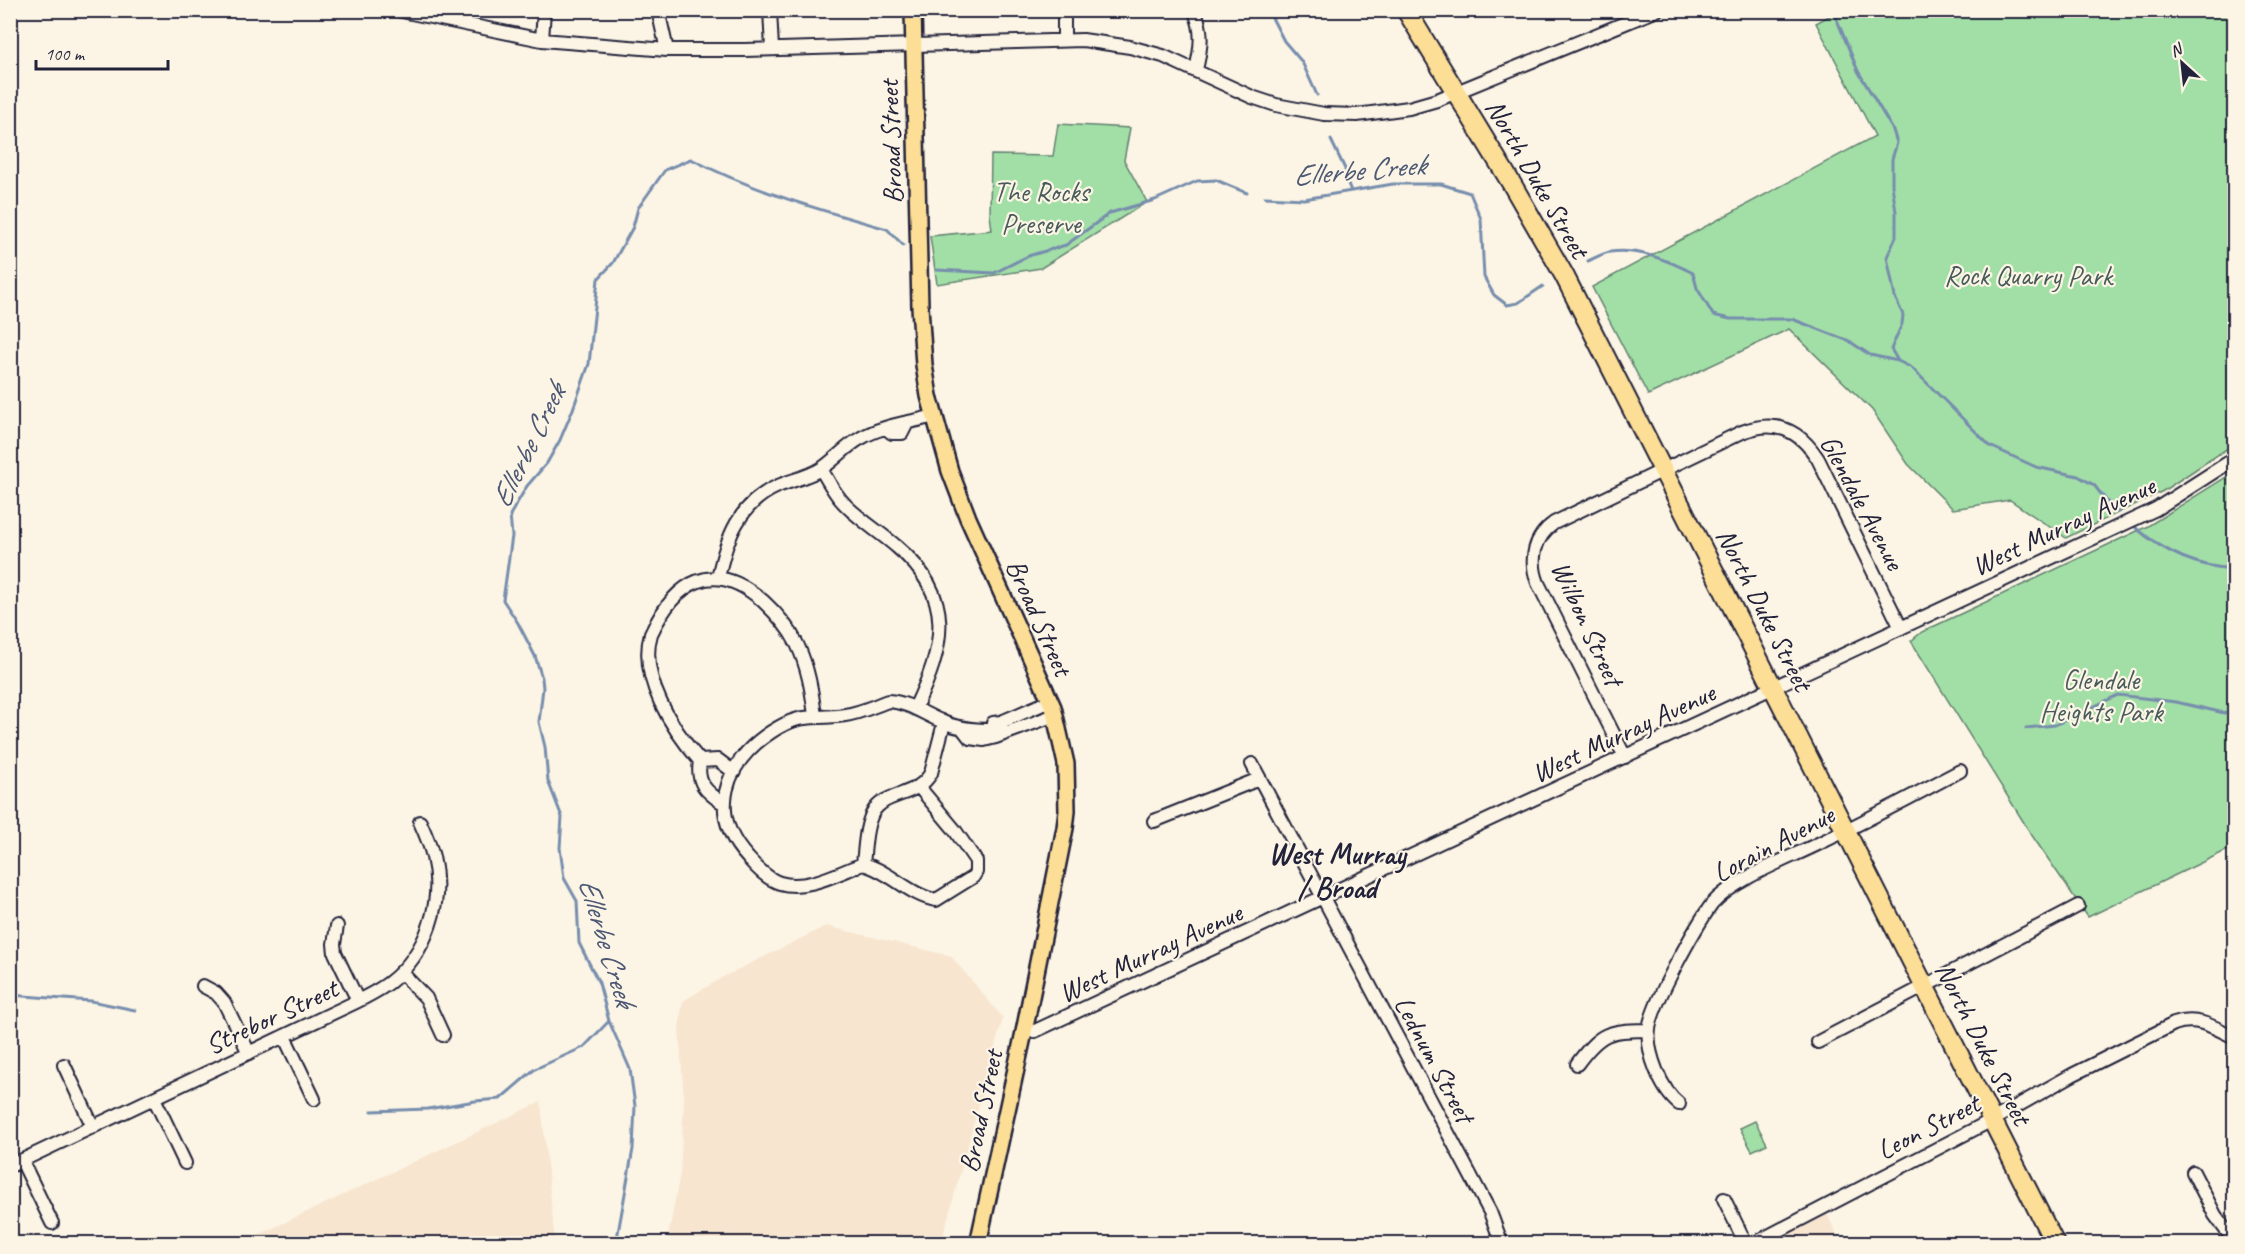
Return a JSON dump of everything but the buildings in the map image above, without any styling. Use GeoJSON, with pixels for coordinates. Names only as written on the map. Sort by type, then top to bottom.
{"type":"FeatureCollection","features":[{"type":"Feature","properties":{"kind":"highway","name":"North Duke Street"},"geometry":{"type":"LineString","coordinates":[[1406,10],[1564,275],[1994,1119],[2055,1244]]}},
{"type":"Feature","properties":{"kind":"main road","name":"Broad Street"},"geometry":{"type":"LineString","coordinates":[[913,10],[912,44],[924,364],[934,416],[950,471],[968,518],[1053,708],[1066,764],[1067,811],[1024,1032],[978,1244]]}},
{"type":"Feature","properties":{"kind":"street"},"geometry":{"type":"LineString","coordinates":[[397,10],[542,40],[667,50],[712,51],[1083,40],[1130,47],[1162,56],[1268,102],[1295,110],[1356,115],[1424,104],[1456,93],[1657,10]]}},
{"type":"Feature","properties":{"kind":"street"},"geometry":{"type":"LineString","coordinates":[[542,40],[544,10]]}},
{"type":"Feature","properties":{"kind":"street"},"geometry":{"type":"LineString","coordinates":[[658,10],[667,50]]}},
{"type":"Feature","properties":{"kind":"street"},"geometry":{"type":"LineString","coordinates":[[770,10],[772,49]]}},
{"type":"Feature","properties":{"kind":"street"},"geometry":{"type":"LineString","coordinates":[[1064,10],[1064,40]]}},
{"type":"Feature","properties":{"kind":"street"},"geometry":{"type":"LineString","coordinates":[[1194,10],[1202,34],[1196,70]]}},
{"type":"Feature","properties":{"kind":"street"},"geometry":{"type":"LineString","coordinates":[[718,578],[732,530],[747,508],[772,489],[821,469],[859,439],[887,429],[894,424],[934,416]]}},
{"type":"Feature","properties":{"kind":"street","name":"Glendale Avenue"},"geometry":{"type":"LineString","coordinates":[[1663,469],[1755,427],[1772,426],[1793,432],[1809,446],[1818,459],[1901,628]]}},
{"type":"Feature","properties":{"kind":"street","name":"West Murray Avenue"},"geometry":{"type":"LineString","coordinates":[[1024,1032],[1035,1031],[2157,509],[2235,459]]}},
{"type":"Feature","properties":{"kind":"street"},"geometry":{"type":"LineString","coordinates":[[821,469],[842,502],[908,557],[926,579],[932,592],[939,616],[940,639],[930,677],[915,708]]}},
{"type":"Feature","properties":{"kind":"street","name":"Wilbon Street"},"geometry":{"type":"LineString","coordinates":[[1625,757],[1538,583],[1533,555],[1543,534],[1554,523],[1663,469]]}},
{"type":"Feature","properties":{"kind":"street"},"geometry":{"type":"LineString","coordinates":[[723,803],[705,790],[699,780],[700,761],[676,731],[663,708],[649,659],[649,641],[654,628],[678,594],[698,581],[718,578],[730,579],[747,588],[780,618],[791,634],[807,669],[815,716]]}},
{"type":"Feature","properties":{"kind":"street"},"geometry":{"type":"LineString","coordinates":[[919,788],[954,829],[976,861],[976,872],[973,877],[936,900],[925,898],[890,875],[862,864],[814,882],[798,885],[780,883],[761,872],[736,845],[726,825],[723,803],[734,772],[751,749],[769,733],[794,719],[853,713],[888,701],[902,703],[944,723],[963,728],[974,723],[1002,728]]}},
{"type":"Feature","properties":{"kind":"street"},"geometry":{"type":"LineString","coordinates":[[963,728],[970,738],[988,735],[992,730],[1053,708]]}},
{"type":"Feature","properties":{"kind":"street"},"geometry":{"type":"LineString","coordinates":[[862,864],[872,814],[878,805],[919,788],[931,773],[944,723]]}},
{"type":"Feature","properties":{"kind":"street"},"geometry":{"type":"LineString","coordinates":[[700,761],[718,760],[734,772]]}},
{"type":"Feature","properties":{"kind":"street","name":"Lednum Street"},"geometry":{"type":"LineString","coordinates":[[1252,765],[1490,1212],[1502,1244]]}},
{"type":"Feature","properties":{"kind":"street","name":"Lorain Avenue"},"geometry":{"type":"LineString","coordinates":[[1679,1104],[1667,1090],[1656,1068],[1649,1030],[1667,984],[1706,913],[1718,897],[1739,883],[1960,771]]}},
{"type":"Feature","properties":{"kind":"street"},"geometry":{"type":"LineString","coordinates":[[1154,821],[1259,779]]}},
{"type":"Feature","properties":{"kind":"street","name":"Strebor Street"},"geometry":{"type":"LineString","coordinates":[[16,1164],[358,1001],[379,990],[401,972],[418,951],[425,937],[435,902],[433,858],[420,822]]}},
{"type":"Feature","properties":{"kind":"street"},"geometry":{"type":"LineString","coordinates":[[1818,1042],[2078,906]]}},
{"type":"Feature","properties":{"kind":"street"},"geometry":{"type":"LineString","coordinates":[[337,926],[335,953],[358,1001]]}},
{"type":"Feature","properties":{"kind":"street"},"geometry":{"type":"LineString","coordinates":[[401,972],[426,998],[443,1035]]}},
{"type":"Feature","properties":{"kind":"street"},"geometry":{"type":"LineString","coordinates":[[204,986],[216,993],[224,1002],[249,1053]]}},
{"type":"Feature","properties":{"kind":"street","name":"Leon Street"},"geometry":{"type":"LineString","coordinates":[[1753,1244],[2160,1030],[2190,1020],[2202,1022],[2235,1037]]}},
{"type":"Feature","properties":{"kind":"street"},"geometry":{"type":"LineString","coordinates":[[1577,1064],[1602,1037],[1622,1030],[1649,1030]]}},
{"type":"Feature","properties":{"kind":"street"},"geometry":{"type":"LineString","coordinates":[[284,1036],[314,1099]]}},
{"type":"Feature","properties":{"kind":"street"},"geometry":{"type":"LineString","coordinates":[[64,1065],[93,1127]]}},
{"type":"Feature","properties":{"kind":"street"},"geometry":{"type":"LineString","coordinates":[[154,1098],[185,1163]]}},
{"type":"Feature","properties":{"kind":"street"},"geometry":{"type":"LineString","coordinates":[[16,1164],[52,1223]]}},
{"type":"Feature","properties":{"kind":"street"},"geometry":{"type":"LineString","coordinates":[[2193,1172],[2215,1215],[2235,1241]]}},
{"type":"Feature","properties":{"kind":"street"},"geometry":{"type":"LineString","coordinates":[[1724,1199],[1746,1244]]}},
{"type":"Feature","properties":{"kind":"shaded area"},"geometry":{"type":"Polygon","coordinates":[[[826,926],[951,956],[1003,1018],[941,1243],[667,1243],[680,1173],[684,1101],[679,1028],[683,1001],[723,977],[826,926]]]}},
{"type":"Feature","properties":{"kind":"shaded area"},"geometry":{"type":"Polygon","coordinates":[[[541,1102],[555,1243],[241,1243],[541,1102]]]}},
{"type":"Feature","properties":{"kind":"shaded area"},"geometry":{"type":"Polygon","coordinates":[[[1827,1214],[1841,1243],[1770,1243],[1827,1214]]]}},
{"type":"Feature","properties":{"kind":"green space","name":"Rock Quarry Park"},"geometry":{"type":"Polygon","coordinates":[[[1840,10],[2234,11],[2234,444],[2163,491],[2066,538],[2010,500],[1953,509],[1908,464],[1872,410],[1789,329],[1648,395],[1592,287],[1875,136],[1816,23],[1840,10]]]}},
{"type":"Feature","properties":{"kind":"green space","name":"The Rocks Preserve"},"geometry":{"type":"Polygon","coordinates":[[[1058,124],[1130,128],[1124,160],[1147,202],[1041,268],[937,284],[930,236],[992,230],[991,155],[1053,156],[1058,124]]]}},
{"type":"Feature","properties":{"kind":"green space","name":"Glendale Heights Park"},"geometry":{"type":"Polygon","coordinates":[[[2234,472],[2234,847],[2088,917],[2031,834],[1911,641],[1922,632],[2148,526],[2234,472]]]}},
{"type":"Feature","properties":{"kind":"green space"},"geometry":{"type":"Polygon","coordinates":[[[1755,1121],[1767,1144],[1752,1151],[1740,1128],[1755,1121]]]}},
{"type":"Feature","properties":{"kind":"waterway"},"geometry":{"type":"LineString","coordinates":[[1268,10],[1284,41],[1302,62],[1317,95]]}},
{"type":"Feature","properties":{"kind":"waterway"},"geometry":{"type":"LineString","coordinates":[[1833,10],[1858,71],[1893,130],[1897,143],[1892,159],[1896,237],[1887,257],[1895,297],[1903,315],[1902,324],[1891,349],[1898,361]]}},
{"type":"Feature","properties":{"kind":"waterway"},"geometry":{"type":"LineString","coordinates":[[1331,140],[1345,169],[1351,191]]}},
{"type":"Feature","properties":{"kind":"waterway","name":"Ellerbe Creek"},"geometry":{"type":"LineString","coordinates":[[616,1244],[633,1149],[635,1106],[630,1069],[609,1021],[599,983],[579,943],[577,901],[564,878],[560,848],[562,817],[548,781],[545,747],[539,722],[542,678],[535,656],[503,600],[512,536],[510,515],[527,486],[547,463],[573,409],[589,364],[598,279],[613,263],[633,227],[638,208],[665,170],[691,159],[763,190],[887,229],[903,245]]}},
{"type":"Feature","properties":{"kind":"waterway","name":"Ellerbe Creek"},"geometry":{"type":"LineString","coordinates":[[937,270],[994,273],[1028,256],[1066,245],[1110,213],[1155,200],[1197,181],[1216,180],[1247,193]]}},
{"type":"Feature","properties":{"kind":"waterway","name":"Ellerbe Creek"},"geometry":{"type":"LineString","coordinates":[[1265,197],[1304,199],[1393,184],[1441,184],[1470,193],[1481,219],[1484,277],[1494,295],[1507,305],[1518,303],[1543,286]]}},
{"type":"Feature","properties":{"kind":"waterway","name":"Ellerbe Creek"},"geometry":{"type":"LineString","coordinates":[[1588,261],[1607,253],[1620,251],[1653,256],[1693,273],[1697,288],[1713,315],[1730,319],[1792,319],[1849,341],[1870,355],[1898,361],[1912,368],[1990,446],[2036,467],[2078,476],[2094,485],[2118,512]]}},
{"type":"Feature","properties":{"kind":"waterway","name":"Ellerbe Creek"},"geometry":{"type":"LineString","coordinates":[[2136,528],[2158,544],[2182,557],[2207,565],[2234,569]]}},
{"type":"Feature","properties":{"kind":"waterway"},"geometry":{"type":"LineString","coordinates":[[2026,728],[2055,725],[2118,695],[2176,702],[2233,715],[2234,718]]}},
{"type":"Feature","properties":{"kind":"waterway"},"geometry":{"type":"LineString","coordinates":[[10,995],[91,1001],[135,1010]]}},
{"type":"Feature","properties":{"kind":"waterway"},"geometry":{"type":"LineString","coordinates":[[372,1111],[428,1109],[500,1099],[535,1069],[584,1047],[609,1021]]}},
{"type":"Feature","properties":{"kind":"district","name":"West Murray / Broad"},"geometry":{"type":"Point","coordinates":[1337,871]}}]}
